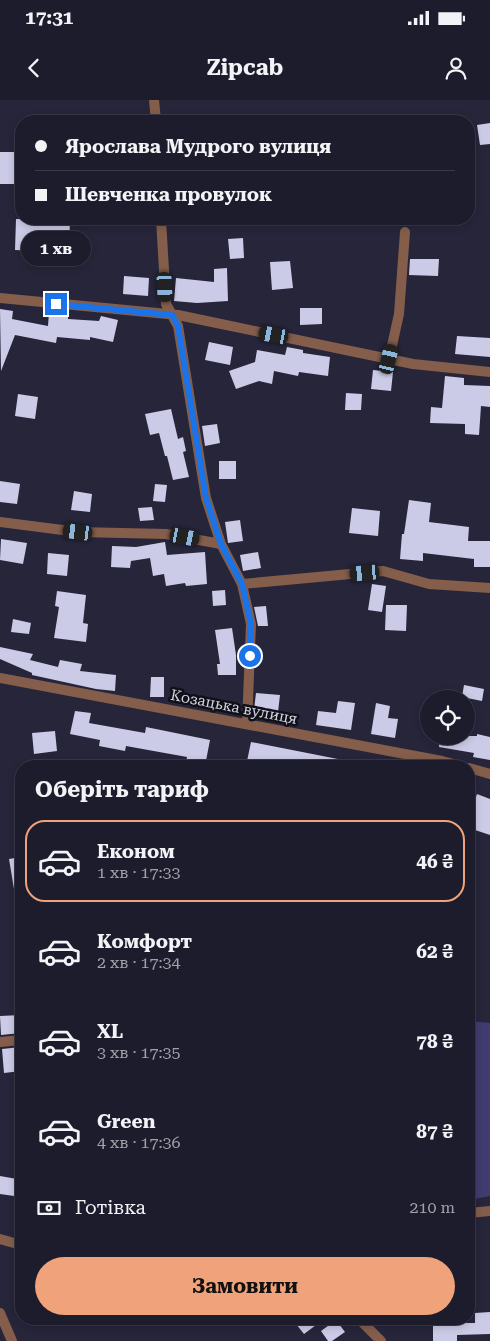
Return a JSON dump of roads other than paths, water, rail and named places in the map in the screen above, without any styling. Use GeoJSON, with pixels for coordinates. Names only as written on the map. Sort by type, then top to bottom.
{"type":"FeatureCollection","features":[{"type":"Feature","properties":{"kind":"street"},"geometry":{"type":"LineString","coordinates":[[154,100],[155,115]]}},
{"type":"Feature","properties":{"kind":"street"},"geometry":{"type":"LineString","coordinates":[[161,225],[166,304],[178,326],[206,498],[221,544],[242,584],[251,624],[246,724]]}},
{"type":"Feature","properties":{"kind":"street"},"geometry":{"type":"LineString","coordinates":[[389,359],[399,314],[405,232]]}},
{"type":"Feature","properties":{"kind":"street"},"geometry":{"type":"LineString","coordinates":[[0,298],[172,315],[414,364],[490,372]]}},
{"type":"Feature","properties":{"kind":"street"},"geometry":{"type":"LineString","coordinates":[[0,522],[78,532],[166,534],[221,544]]}},
{"type":"Feature","properties":{"kind":"street"},"geometry":{"type":"LineString","coordinates":[[242,584],[383,572],[429,584],[490,588]]}},
{"type":"Feature","properties":{"kind":"street","name":"Козацька вулиця"},"geometry":{"type":"LineString","coordinates":[[0,678],[437,760]]}},
{"type":"Feature","properties":{"kind":"street"},"geometry":{"type":"LineString","coordinates":[[475,770],[490,774]]}},
{"type":"Feature","properties":{"kind":"street"},"geometry":{"type":"LineString","coordinates":[[0,1042],[15,1041]]}},
{"type":"Feature","properties":{"kind":"street"},"geometry":{"type":"LineString","coordinates":[[475,1212],[490,1211]]}},
{"type":"Feature","properties":{"kind":"street"},"geometry":{"type":"LineString","coordinates":[[0,1239],[15,1243]]}},
{"type":"Feature","properties":{"kind":"street"},"geometry":{"type":"LineString","coordinates":[[0,1313],[12,1341]]}},
{"type":"Feature","properties":{"kind":"street"},"geometry":{"type":"LineString","coordinates":[[365,1325],[381,1341]]}}]}
